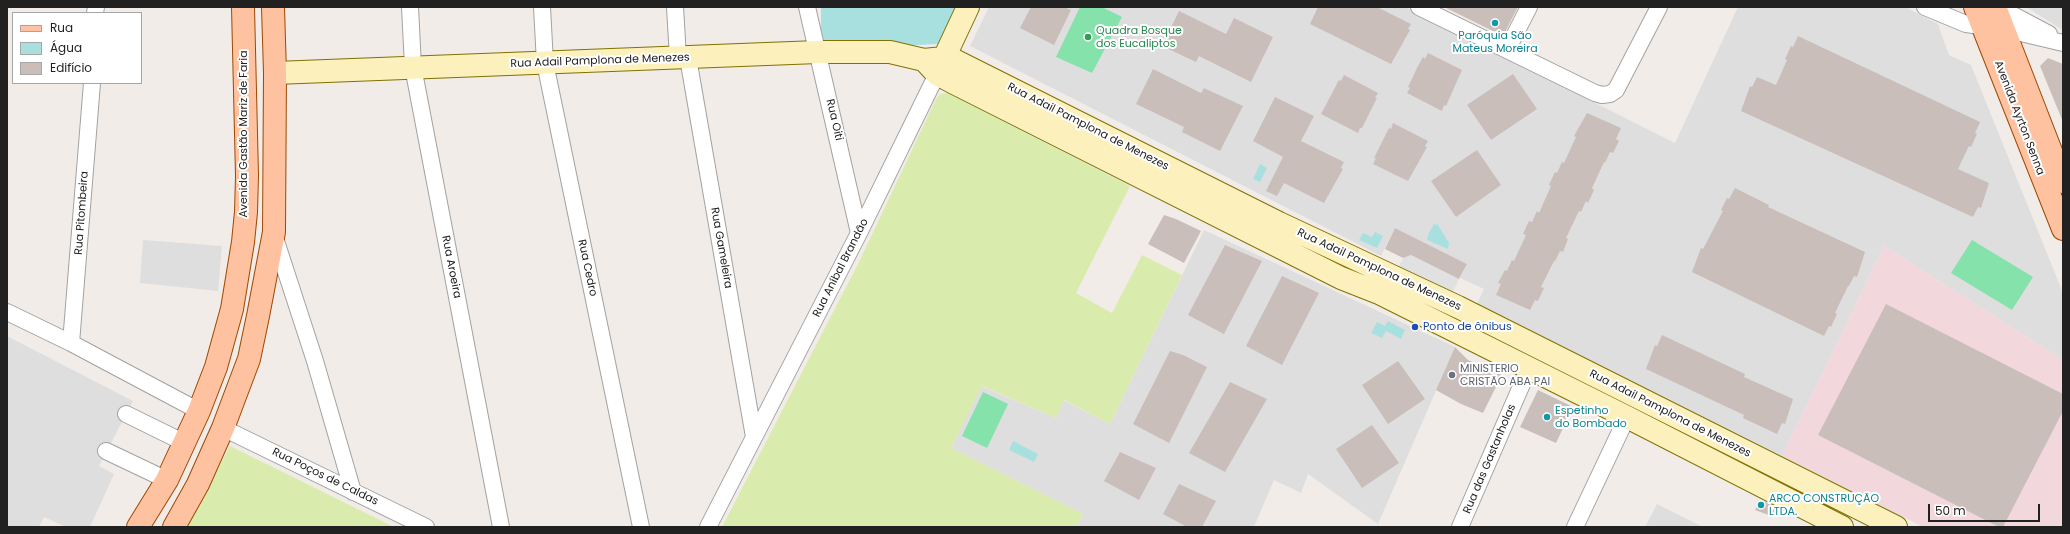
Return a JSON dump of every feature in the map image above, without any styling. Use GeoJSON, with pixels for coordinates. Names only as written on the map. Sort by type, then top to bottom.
{"type":"FeatureCollection","features":[{"type":"Feature","properties":{"kind":"main road","name":"Avenida Gastão Mariz de Faria"},"geometry":{"type":"LineString","coordinates":[[138,527],[167,480],[185,443],[216,367],[228,327],[243,242],[247,176],[243,7]]}},
{"type":"Feature","properties":{"kind":"main road"},"geometry":{"type":"LineString","coordinates":[[174,527],[198,484],[223,428],[241,382],[254,339],[274,232],[275,72],[273,7]]}},
{"type":"Feature","properties":{"kind":"main road","name":"Rua Aníbal Brandão"},"geometry":{"type":"LineString","coordinates":[[935,64],[968,7]]}},
{"type":"Feature","properties":{"kind":"main road","name":"Avenida Ayrton Senna"},"geometry":{"type":"LineString","coordinates":[[1987,21],[1996,7]]}},
{"type":"Feature","properties":{"kind":"main road","name":"Avenida Ayrton Senna"},"geometry":{"type":"LineString","coordinates":[[1987,21],[2063,182]]}},
{"type":"Feature","properties":{"kind":"main road","name":"Avenida Ayrton Senna"},"geometry":{"type":"LineString","coordinates":[[1987,21],[2063,229]]}},
{"type":"Feature","properties":{"kind":"main road","name":"Rua Adail Pamplona de Menezes"},"geometry":{"type":"LineString","coordinates":[[275,72],[818,52],[890,52],[935,64],[1078,145],[1126,169],[1525,340],[1896,527]]}},
{"type":"Feature","properties":{"kind":"main road","name":"Rua Adail Pamplona de Menezes"},"geometry":{"type":"LineString","coordinates":[[935,64],[956,61],[1112,139],[1160,164],[1275,232],[1341,278],[1379,293],[1842,527]]}},
{"type":"Feature","properties":{"kind":"main road"},"geometry":{"type":"LineString","coordinates":[[1078,145],[1084,144],[1104,150],[1108,148],[1112,139]]}},
{"type":"Feature","properties":{"kind":"main road"},"geometry":{"type":"LineString","coordinates":[[1126,169],[1133,159],[1137,158],[1152,165],[1160,164]]}},
{"type":"Feature","properties":{"kind":"main road"},"geometry":{"type":"LineString","coordinates":[[1487,347],[1496,346],[1516,352],[1520,350],[1525,340]]}},
{"type":"Feature","properties":{"kind":"main road"},"geometry":{"type":"LineString","coordinates":[[1533,370],[1547,360],[1565,367],[1572,364]]}},
{"type":"Feature","properties":{"kind":"street","name":"Rua Aroeira"},"geometry":{"type":"LineString","coordinates":[[410,7],[412,67],[501,527]]}},
{"type":"Feature","properties":{"kind":"street","name":"Rua Cedro"},"geometry":{"type":"LineString","coordinates":[[542,7],[545,63],[641,527]]}},
{"type":"Feature","properties":{"kind":"street","name":"Rua Gameleira"},"geometry":{"type":"LineString","coordinates":[[674,7],[754,437]]}},
{"type":"Feature","properties":{"kind":"street","name":"Rua Oiti"},"geometry":{"type":"LineString","coordinates":[[807,7],[859,233]]}},
{"type":"Feature","properties":{"kind":"street"},"geometry":{"type":"LineString","coordinates":[[1419,7],[1440,12],[1507,50],[1602,95],[1610,94],[1616,90],[1659,7]]}},
{"type":"Feature","properties":{"kind":"street"},"geometry":{"type":"LineString","coordinates":[[1507,50],[1529,7]]}},
{"type":"Feature","properties":{"kind":"street"},"geometry":{"type":"LineString","coordinates":[[1925,7],[1966,24],[1987,21],[2063,42]]}},
{"type":"Feature","properties":{"kind":"street"},"geometry":{"type":"LineString","coordinates":[[1996,7],[2063,42]]}},
{"type":"Feature","properties":{"kind":"street","name":"Rua Aníbal Brandão"},"geometry":{"type":"LineString","coordinates":[[708,527],[859,233],[935,64]]}},
{"type":"Feature","properties":{"kind":"street","name":"Rua Pitombeira"},"geometry":{"type":"LineString","coordinates":[[71,343],[92,84]]}},
{"type":"Feature","properties":{"kind":"street"},"geometry":{"type":"LineString","coordinates":[[274,232],[315,361],[353,492]]}},
{"type":"Feature","properties":{"kind":"street"},"geometry":{"type":"LineString","coordinates":[[7,312],[71,343],[199,411]]}},
{"type":"Feature","properties":{"kind":"street","name":"Rua das Gastanholas"},"geometry":{"type":"LineString","coordinates":[[1460,527],[1533,370]]}},
{"type":"Feature","properties":{"kind":"street"},"geometry":{"type":"LineString","coordinates":[[126,414],[185,443]]}},
{"type":"Feature","properties":{"kind":"street"},"geometry":{"type":"LineString","coordinates":[[1575,527],[1627,417]]}},
{"type":"Feature","properties":{"kind":"street","name":"Rua Poços de Caldas"},"geometry":{"type":"LineString","coordinates":[[223,428],[426,527]]}},
{"type":"Feature","properties":{"kind":"street"},"geometry":{"type":"LineString","coordinates":[[106,451],[167,480]]}},
{"type":"Feature","properties":{"kind":"shaded area"},"geometry":{"type":"Polygon","coordinates":[[[989,7],[1405,7],[1675,143],[1738,7],[1905,7],[1938,24],[1949,55],[1971,65],[2063,293],[2063,360],[1884,246],[1782,456],[1477,304],[1484,289],[1460,278],[1467,264],[1395,228],[1381,256],[970,46],[989,7]]]}},
{"type":"Feature","properties":{"kind":"shaded area"},"geometry":{"type":"Polygon","coordinates":[[[2026,7],[2063,7],[2063,30],[2026,7]]]}},
{"type":"Feature","properties":{"kind":"shaded area"},"geometry":{"type":"Polygon","coordinates":[[[1204,230],[1455,347],[1378,524],[1308,474],[1301,493],[1274,480],[1254,527],[1078,527],[1077,526],[1083,514],[951,448],[981,386],[1056,418],[1063,400],[1110,424],[1204,230]]]}},
{"type":"Feature","properties":{"kind":"shaded area"},"geometry":{"type":"Polygon","coordinates":[[[143,240],[222,246],[218,291],[140,283],[143,240]]]}},
{"type":"Feature","properties":{"kind":"shaded area"},"geometry":{"type":"Polygon","coordinates":[[[1884,246],[2063,360],[2063,527],[1923,527],[1782,456],[1884,246]]]}},
{"type":"Feature","properties":{"kind":"shaded area"},"geometry":{"type":"Polygon","coordinates":[[[1411,255],[1459,279],[1452,294],[1398,268],[1403,258],[1411,255]]]}},
{"type":"Feature","properties":{"kind":"shaded area"},"geometry":{"type":"Polygon","coordinates":[[[7,336],[133,401],[99,466],[114,474],[90,527],[66,527],[44,517],[39,527],[7,527],[7,336]]]}},
{"type":"Feature","properties":{"kind":"shaded area"},"geometry":{"type":"Polygon","coordinates":[[[1657,504],[1703,527],[1645,527],[1657,504]]]}},
{"type":"Feature","properties":{"kind":"green space","name":"Quadra Bosque dos Eucaliptos"},"geometry":{"type":"Polygon","coordinates":[[[1080,7],[1102,7],[1122,17],[1092,73],[1056,57],[1080,7]]]}},
{"type":"Feature","properties":{"kind":"green space"},"geometry":{"type":"Polygon","coordinates":[[[947,93],[1130,186],[1076,293],[1112,313],[1142,255],[1182,275],[1110,424],[1064,400],[1056,418],[982,386],[951,448],[1083,514],[1077,526],[1078,527],[722,527],[859,262],[936,99],[940,94],[947,93]]]}},
{"type":"Feature","properties":{"kind":"green space"},"geometry":{"type":"Polygon","coordinates":[[[1972,240],[2033,277],[2012,310],[1951,273],[1972,240]]]}},
{"type":"Feature","properties":{"kind":"green space"},"geometry":{"type":"Polygon","coordinates":[[[983,392],[1008,404],[987,448],[962,436],[983,392]]]}},
{"type":"Feature","properties":{"kind":"green space"},"geometry":{"type":"Polygon","coordinates":[[[230,446],[394,527],[187,527],[230,446]]]}},
{"type":"Feature","properties":{"kind":"water"},"geometry":{"type":"Polygon","coordinates":[[[821,7],[958,7],[940,44],[821,49],[821,7]]]}},
{"type":"Feature","properties":{"kind":"water"},"geometry":{"type":"Polygon","coordinates":[[[1260,164],[1267,168],[1260,182],[1253,179],[1260,164]]]}},
{"type":"Feature","properties":{"kind":"water"},"geometry":{"type":"Polygon","coordinates":[[[1434,224],[1438,225],[1449,243],[1448,249],[1427,240],[1434,224]]]}},
{"type":"Feature","properties":{"kind":"water"},"geometry":{"type":"Polygon","coordinates":[[[1375,232],[1383,236],[1377,248],[1359,240],[1363,233],[1372,237],[1375,232]]]}},
{"type":"Feature","properties":{"kind":"water"},"geometry":{"type":"Polygon","coordinates":[[[1388,321],[1405,330],[1401,339],[1386,331],[1382,338],[1371,333],[1377,322],[1385,326],[1388,321]]]}},
{"type":"Feature","properties":{"kind":"water"},"geometry":{"type":"Polygon","coordinates":[[[1013,441],[1038,454],[1034,462],[1009,450],[1013,441]]]}},
{"type":"Feature","properties":{"kind":"building"},"geometry":{"type":"Polygon","coordinates":[[[1031,7],[1064,7],[1071,10],[1054,45],[1020,28],[1031,7]]]}},
{"type":"Feature","properties":{"kind":"building"},"geometry":{"type":"Polygon","coordinates":[[[1318,7],[1377,7],[1411,24],[1408,29],[1410,30],[1391,64],[1310,24],[1318,7]]]}},
{"type":"Feature","properties":{"kind":"building","name":"Paróquia São Mateus Moreira"},"geometry":{"type":"Polygon","coordinates":[[[1444,7],[1518,7],[1503,36],[1444,7]]]}},
{"type":"Feature","properties":{"kind":"building"},"geometry":{"type":"Polygon","coordinates":[[[1179,11],[1226,34],[1234,18],[1273,37],[1251,82],[1199,56],[1196,62],[1162,46],[1179,11]]]}},
{"type":"Feature","properties":{"kind":"building"},"geometry":{"type":"Polygon","coordinates":[[[1798,36],[1980,122],[1975,133],[1977,134],[1971,147],[1969,146],[1958,169],[1989,183],[1981,208],[1978,207],[1973,217],[1741,111],[1750,86],[1752,87],[1757,77],[1776,85],[1787,60],[1785,59],[1798,36]]]}},
{"type":"Feature","properties":{"kind":"building"},"geometry":{"type":"Polygon","coordinates":[[[1428,53],[1462,70],[1446,106],[1444,105],[1442,111],[1407,93],[1410,88],[1408,87],[1417,68],[1423,57],[1425,59],[1428,53]]]}},
{"type":"Feature","properties":{"kind":"building"},"geometry":{"type":"Polygon","coordinates":[[[2048,58],[2063,64],[2063,122],[2040,66],[2048,58]]]}},
{"type":"Feature","properties":{"kind":"building"},"geometry":{"type":"Polygon","coordinates":[[[1153,69],[1201,93],[1204,88],[1243,106],[1220,151],[1182,132],[1184,127],[1136,104],[1153,69]]]}},
{"type":"Feature","properties":{"kind":"building"},"geometry":{"type":"Polygon","coordinates":[[[1513,74],[1537,109],[1491,140],[1467,105],[1513,74]]]}},
{"type":"Feature","properties":{"kind":"building"},"geometry":{"type":"Polygon","coordinates":[[[1344,75],[1378,93],[1362,128],[1360,128],[1358,133],[1321,114],[1339,80],[1341,81],[1344,75]]]}},
{"type":"Feature","properties":{"kind":"building"},"geometry":{"type":"Polygon","coordinates":[[[1275,97],[1314,116],[1301,141],[1344,162],[1341,168],[1343,169],[1324,203],[1284,183],[1277,196],[1266,191],[1283,157],[1253,141],[1275,97]]]}},
{"type":"Feature","properties":{"kind":"building"},"geometry":{"type":"Polygon","coordinates":[[[1587,113],[1621,128],[1616,139],[1619,141],[1613,153],[1610,152],[1605,163],[1604,162],[1592,188],[1594,190],[1588,203],[1586,201],[1581,212],[1579,211],[1566,238],[1568,239],[1563,252],[1560,251],[1554,261],[1541,287],[1544,288],[1538,301],[1535,300],[1530,310],[1496,295],[1501,284],[1498,283],[1505,270],[1507,271],[1512,260],[1514,261],[1526,235],[1523,234],[1529,221],[1532,222],[1537,211],[1539,213],[1551,186],[1549,185],[1555,172],[1557,173],[1562,162],[1564,163],[1576,137],[1574,136],[1587,113]]]}},
{"type":"Feature","properties":{"kind":"building"},"geometry":{"type":"Polygon","coordinates":[[[1393,123],[1428,141],[1425,146],[1427,147],[1408,181],[1373,164],[1376,158],[1374,158],[1393,123]]]}},
{"type":"Feature","properties":{"kind":"building"},"geometry":{"type":"Polygon","coordinates":[[[1477,150],[1501,185],[1456,217],[1431,181],[1477,150]]]}},
{"type":"Feature","properties":{"kind":"building"},"geometry":{"type":"Polygon","coordinates":[[[1735,188],[1769,205],[1768,207],[1865,252],[1857,277],[1854,276],[1848,286],[1835,313],[1837,314],[1831,327],[1829,326],[1824,336],[1692,272],[1701,248],[1703,249],[1723,211],[1721,210],[1727,198],[1729,199],[1735,188]]]}},
{"type":"Feature","properties":{"kind":"building"},"geometry":{"type":"Polygon","coordinates":[[[1164,215],[1201,231],[1184,263],[1148,244],[1164,215]]]}},
{"type":"Feature","properties":{"kind":"building"},"geometry":{"type":"Polygon","coordinates":[[[1395,228],[1467,264],[1459,279],[1411,255],[1403,258],[1385,249],[1395,228]]]}},
{"type":"Feature","properties":{"kind":"building"},"geometry":{"type":"Polygon","coordinates":[[[1225,245],[1262,261],[1224,334],[1188,315],[1225,245]]]}},
{"type":"Feature","properties":{"kind":"building"},"geometry":{"type":"Polygon","coordinates":[[[1282,276],[1319,293],[1282,365],[1246,346],[1282,276]]]}},
{"type":"Feature","properties":{"kind":"building"},"geometry":{"type":"Polygon","coordinates":[[[1886,304],[2063,394],[2063,411],[2003,527],[1999,527],[1818,435],[1886,304]]]}},
{"type":"Feature","properties":{"kind":"building"},"geometry":{"type":"Polygon","coordinates":[[[1662,335],[1745,374],[1744,377],[1793,399],[1785,424],[1782,423],[1777,434],[1743,418],[1744,415],[1646,369],[1655,345],[1657,346],[1662,335]]]}},
{"type":"Feature","properties":{"kind":"building"},"geometry":{"type":"Polygon","coordinates":[[[1455,347],[1468,360],[1502,375],[1483,413],[1461,404],[1436,390],[1455,347]]]}},
{"type":"Feature","properties":{"kind":"building"},"geometry":{"type":"Polygon","coordinates":[[[1170,351],[1183,355],[1207,367],[1169,443],[1133,424],[1170,351]]]}},
{"type":"Feature","properties":{"kind":"building"},"geometry":{"type":"Polygon","coordinates":[[[1398,361],[1425,399],[1388,424],[1362,385],[1398,361]]]}},
{"type":"Feature","properties":{"kind":"building"},"geometry":{"type":"Polygon","coordinates":[[[1230,382],[1267,399],[1225,472],[1189,453],[1230,382]]]}},
{"type":"Feature","properties":{"kind":"building","name":"Espetinho do Bombado"},"geometry":{"type":"Polygon","coordinates":[[[1538,390],[1573,407],[1556,443],[1520,427],[1538,390]]]}},
{"type":"Feature","properties":{"kind":"building"},"geometry":{"type":"Polygon","coordinates":[[[1372,425],[1399,463],[1362,488],[1336,449],[1372,425]]]}},
{"type":"Feature","properties":{"kind":"building"},"geometry":{"type":"Polygon","coordinates":[[[1120,452],[1156,468],[1139,500],[1104,481],[1120,452]]]}},
{"type":"Feature","properties":{"kind":"building"},"geometry":{"type":"Polygon","coordinates":[[[1179,484],[1216,501],[1202,527],[1187,527],[1163,514],[1179,484]]]}},
{"type":"Feature","properties":{"kind":"building"},"geometry":{"type":"Polygon","coordinates":[[[1761,500],[1779,509],[1774,517],[1755,510],[1761,500]]]}},
{"type":"Feature","properties":{"kind":"place","name":"Paróquia São Mateus Moreira"},"geometry":{"type":"Point","coordinates":[1495,23]}},
{"type":"Feature","properties":{"kind":"place","name":"Quadra Bosque dos Eucaliptos"},"geometry":{"type":"Point","coordinates":[1088,37]}},
{"type":"Feature","properties":{"kind":"place","name":"Ponto de ônibus"},"geometry":{"type":"Point","coordinates":[1415,327]}},
{"type":"Feature","properties":{"kind":"place","name":"MINISTERIO CRISTÃO ABA PAI"},"geometry":{"type":"Point","coordinates":[1452,375]}},
{"type":"Feature","properties":{"kind":"place","name":"Espetinho do Bombado"},"geometry":{"type":"Point","coordinates":[1547,417]}},
{"type":"Feature","properties":{"kind":"place","name":"ARCO CONSTRUÇÃO LTDA."},"geometry":{"type":"Point","coordinates":[1761,505]}}]}
